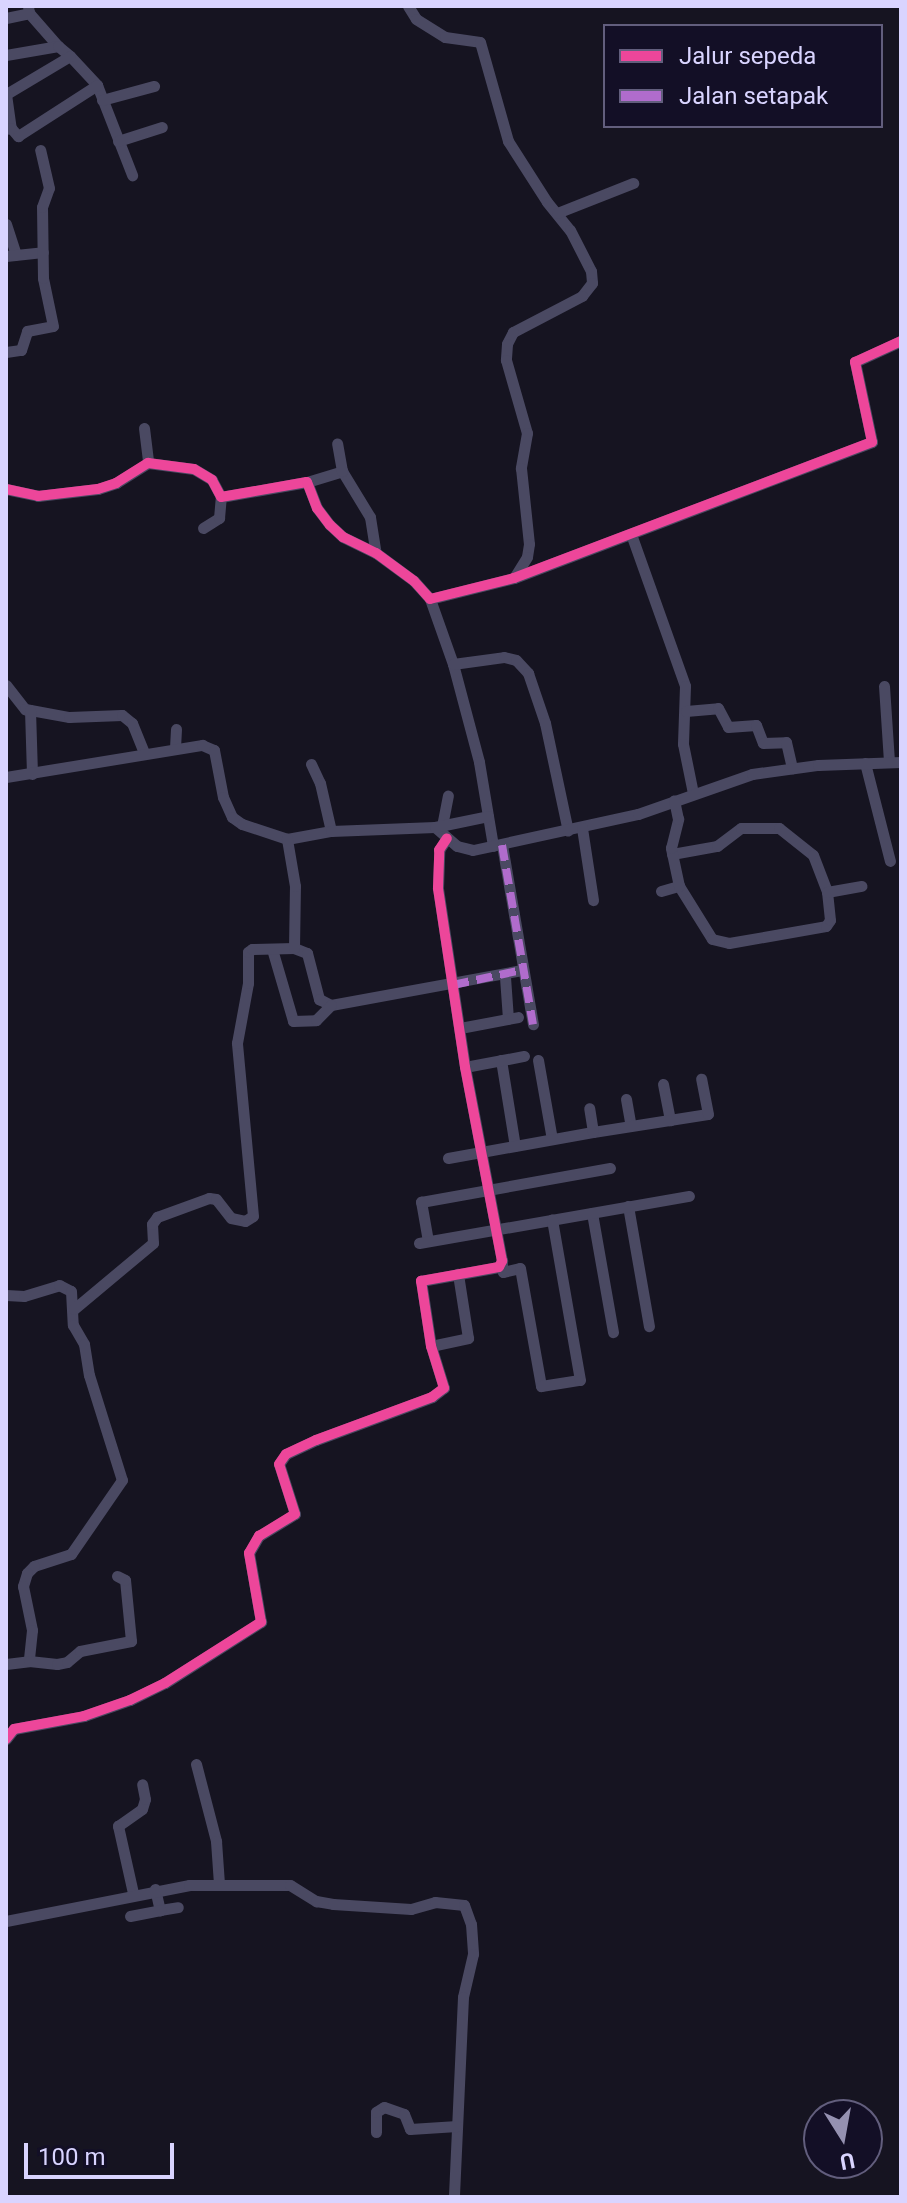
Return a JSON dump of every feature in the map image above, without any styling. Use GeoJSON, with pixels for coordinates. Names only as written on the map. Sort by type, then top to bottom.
{"type":"FeatureCollection","features":[{"type":"Feature","properties":{"kind":"street"},"geometry":{"type":"LineString","coordinates":[[408,6],[416,19],[445,37],[480,42],[508,141],[584,254],[592,283],[578,300],[513,332],[507,344],[506,360],[527,433],[521,468],[529,544],[527,557],[514,578]]}},
{"type":"Feature","properties":{"kind":"street"},"geometry":{"type":"LineString","coordinates":[[6,18],[28,10],[97,85],[132,175]]}},
{"type":"Feature","properties":{"kind":"street"},"geometry":{"type":"LineString","coordinates":[[6,55],[58,46]]}},
{"type":"Feature","properties":{"kind":"street"},"geometry":{"type":"LineString","coordinates":[[70,56],[7,93],[8,129],[18,136],[97,85]]}},
{"type":"Feature","properties":{"kind":"street"},"geometry":{"type":"LineString","coordinates":[[102,100],[154,86]]}},
{"type":"Feature","properties":{"kind":"street"},"geometry":{"type":"LineString","coordinates":[[118,141],[162,127]]}},
{"type":"Feature","properties":{"kind":"street"},"geometry":{"type":"LineString","coordinates":[[6,352],[21,350],[27,331],[53,326],[43,278],[42,207],[49,188],[40,150]]}},
{"type":"Feature","properties":{"kind":"street"},"geometry":{"type":"LineString","coordinates":[[557,213],[633,183]]}},
{"type":"Feature","properties":{"kind":"street"},"geometry":{"type":"LineString","coordinates":[[6,224],[11,255],[43,252]]}},
{"type":"Feature","properties":{"kind":"street"},"geometry":{"type":"LineString","coordinates":[[430,599],[514,578],[872,442],[855,362],[901,341]]}},
{"type":"Feature","properties":{"kind":"street"},"geometry":{"type":"LineString","coordinates":[[144,428],[148,463]]}},
{"type":"Feature","properties":{"kind":"street"},"geometry":{"type":"LineString","coordinates":[[337,443],[342,471],[370,517],[376,553]]}},
{"type":"Feature","properties":{"kind":"street"},"geometry":{"type":"LineString","coordinates":[[6,489],[38,496],[98,489],[116,483],[148,463],[194,469],[212,480],[221,497],[219,518],[203,528]]}},
{"type":"Feature","properties":{"kind":"street"},"geometry":{"type":"LineString","coordinates":[[221,497],[307,482],[342,471]]}},
{"type":"Feature","properties":{"kind":"street"},"geometry":{"type":"LineString","coordinates":[[307,482],[317,508],[330,525],[343,537],[376,553],[414,581],[430,599],[453,664],[479,762],[533,1024]]}},
{"type":"Feature","properties":{"kind":"street"},"geometry":{"type":"LineString","coordinates":[[631,534],[685,686],[683,744],[693,793]]}},
{"type":"Feature","properties":{"kind":"street"},"geometry":{"type":"LineString","coordinates":[[453,664],[504,657],[516,660],[528,673],[545,723],[568,831]]}},
{"type":"Feature","properties":{"kind":"street"},"geometry":{"type":"LineString","coordinates":[[6,685],[30,710],[69,717],[122,715],[132,723],[144,753]]}},
{"type":"Feature","properties":{"kind":"street"},"geometry":{"type":"LineString","coordinates":[[439,826],[447,838],[464,849],[498,846],[582,828],[752,774],[792,768],[895,762],[884,686]]}},
{"type":"Feature","properties":{"kind":"street"},"geometry":{"type":"LineString","coordinates":[[686,711],[718,708],[728,727],[756,725],[763,743],[786,742],[792,768]]}},
{"type":"Feature","properties":{"kind":"street"},"geometry":{"type":"LineString","coordinates":[[30,710],[32,774]]}},
{"type":"Feature","properties":{"kind":"street"},"geometry":{"type":"LineString","coordinates":[[175,748],[176,729]]}},
{"type":"Feature","properties":{"kind":"street"},"geometry":{"type":"LineString","coordinates":[[6,777],[202,745],[214,750],[223,797],[232,817],[242,824],[287,839],[331,831],[439,826],[488,816]]}},
{"type":"Feature","properties":{"kind":"street"},"geometry":{"type":"LineString","coordinates":[[865,763],[890,861]]}},
{"type":"Feature","properties":{"kind":"street"},"geometry":{"type":"LineString","coordinates":[[311,764],[320,783],[331,831]]}},
{"type":"Feature","properties":{"kind":"street"},"geometry":{"type":"LineString","coordinates":[[439,826],[448,796]]}},
{"type":"Feature","properties":{"kind":"street"},"geometry":{"type":"LineString","coordinates":[[672,854],[717,846],[736,829],[779,828],[813,855],[830,907],[826,926],[729,943],[712,939],[679,886],[672,854],[671,843],[678,822],[674,800]]}},
{"type":"Feature","properties":{"kind":"street"},"geometry":{"type":"LineString","coordinates":[[582,828],[593,900]]}},
{"type":"Feature","properties":{"kind":"street"},"geometry":{"type":"LineString","coordinates":[[447,838],[439,850],[438,888],[465,1067],[503,1272],[520,1268],[541,1386],[580,1380],[552,1219]]}},
{"type":"Feature","properties":{"kind":"street"},"geometry":{"type":"LineString","coordinates":[[287,839],[295,886],[294,948]]}},
{"type":"Feature","properties":{"kind":"street"},"geometry":{"type":"LineString","coordinates":[[661,891],[679,886]]}},
{"type":"Feature","properties":{"kind":"street"},"geometry":{"type":"LineString","coordinates":[[827,892],[861,886]]}},
{"type":"Feature","properties":{"kind":"street"},"geometry":{"type":"LineString","coordinates":[[74,1309],[153,1243],[152,1224],[157,1217],[209,1198],[216,1199],[231,1218],[245,1221],[253,1216],[237,1043],[248,983],[248,952],[294,948],[307,953],[319,999],[331,1005]]}},
{"type":"Feature","properties":{"kind":"street"},"geometry":{"type":"LineString","coordinates":[[272,949],[293,1021],[316,1020],[331,1005],[522,970]]}},
{"type":"Feature","properties":{"kind":"street"},"geometry":{"type":"LineString","coordinates":[[460,1028],[513,1018],[505,977]]}},
{"type":"Feature","properties":{"kind":"street"},"geometry":{"type":"LineString","coordinates":[[465,1067],[524,1056]]}},
{"type":"Feature","properties":{"kind":"street"},"geometry":{"type":"LineString","coordinates":[[501,1060],[515,1146]]}},
{"type":"Feature","properties":{"kind":"street"},"geometry":{"type":"LineString","coordinates":[[538,1060],[552,1139]]}},
{"type":"Feature","properties":{"kind":"street"},"geometry":{"type":"LineString","coordinates":[[448,1158],[708,1114],[701,1079]]}},
{"type":"Feature","properties":{"kind":"street"},"geometry":{"type":"LineString","coordinates":[[663,1084],[670,1120]]}},
{"type":"Feature","properties":{"kind":"street"},"geometry":{"type":"LineString","coordinates":[[626,1099],[631,1126]]}},
{"type":"Feature","properties":{"kind":"street"},"geometry":{"type":"LineString","coordinates":[[589,1108],[593,1132]]}},
{"type":"Feature","properties":{"kind":"street"},"geometry":{"type":"LineString","coordinates":[[610,1168],[421,1202],[423,1242],[689,1196]]}},
{"type":"Feature","properties":{"kind":"street"},"geometry":{"type":"LineString","coordinates":[[628,1206],[649,1326]]}},
{"type":"Feature","properties":{"kind":"street"},"geometry":{"type":"LineString","coordinates":[[592,1213],[613,1332]]}},
{"type":"Feature","properties":{"kind":"street"},"geometry":{"type":"LineString","coordinates":[[6,1739],[14,1729],[84,1716],[130,1700],[165,1683],[261,1622],[249,1553],[251,1543],[295,1514],[279,1464],[286,1454],[301,1446],[444,1388],[431,1346],[420,1284],[502,1265]]}},
{"type":"Feature","properties":{"kind":"street"},"geometry":{"type":"LineString","coordinates":[[431,1346],[468,1338],[458,1274]]}},
{"type":"Feature","properties":{"kind":"street"},"geometry":{"type":"LineString","coordinates":[[6,1295],[24,1296],[66,1285],[74,1309],[73,1325],[84,1344],[89,1375],[122,1480],[71,1554],[34,1566],[27,1573],[23,1586],[32,1630],[29,1661]]}},
{"type":"Feature","properties":{"kind":"street"},"geometry":{"type":"LineString","coordinates":[[6,1664],[67,1662],[80,1651],[131,1641],[125,1580],[117,1576]]}},
{"type":"Feature","properties":{"kind":"street"},"geometry":{"type":"LineString","coordinates":[[196,1764],[216,1841],[219,1884]]}},
{"type":"Feature","properties":{"kind":"street"},"geometry":{"type":"LineString","coordinates":[[133,1893],[118,1826],[142,1809],[145,1799],[142,1784]]}},
{"type":"Feature","properties":{"kind":"street"},"geometry":{"type":"LineString","coordinates":[[6,1921],[155,1889],[219,1884],[290,1885],[316,1901],[333,1904],[411,1909],[435,1902],[457,1901],[464,1905],[470,1914],[473,1954],[463,1997],[454,2197]]}},
{"type":"Feature","properties":{"kind":"street"},"geometry":{"type":"LineString","coordinates":[[155,1889],[160,1910]]}},
{"type":"Feature","properties":{"kind":"street"},"geometry":{"type":"LineString","coordinates":[[130,1916],[178,1907]]}},
{"type":"Feature","properties":{"kind":"street"},"geometry":{"type":"LineString","coordinates":[[376,2132],[376,2112],[384,2107],[404,2114],[410,2129],[457,2126]]}},
{"type":"Feature","properties":{"kind":"marked path"},"geometry":{"type":"LineString","coordinates":[[502,845],[533,1024]]}},
{"type":"Feature","properties":{"kind":"marked path"},"geometry":{"type":"LineString","coordinates":[[453,985],[522,970]]}},
{"type":"Feature","properties":{"kind":"cycle path"},"geometry":{"type":"LineString","coordinates":[[6,489],[38,496],[98,489],[116,483],[148,463],[194,469],[212,480],[221,497],[307,482],[317,508],[330,525],[343,537],[376,553],[414,581],[430,599],[514,578],[872,442],[855,362],[901,341]]}},
{"type":"Feature","properties":{"kind":"cycle path"},"geometry":{"type":"LineString","coordinates":[[6,1739],[14,1729],[84,1716],[130,1700],[165,1683],[261,1622],[249,1553],[259,1536],[295,1514],[279,1464],[286,1454],[432,1397],[444,1388],[431,1346],[421,1281],[499,1267],[502,1261],[465,1067],[438,888],[439,850],[447,838]]}}]}
